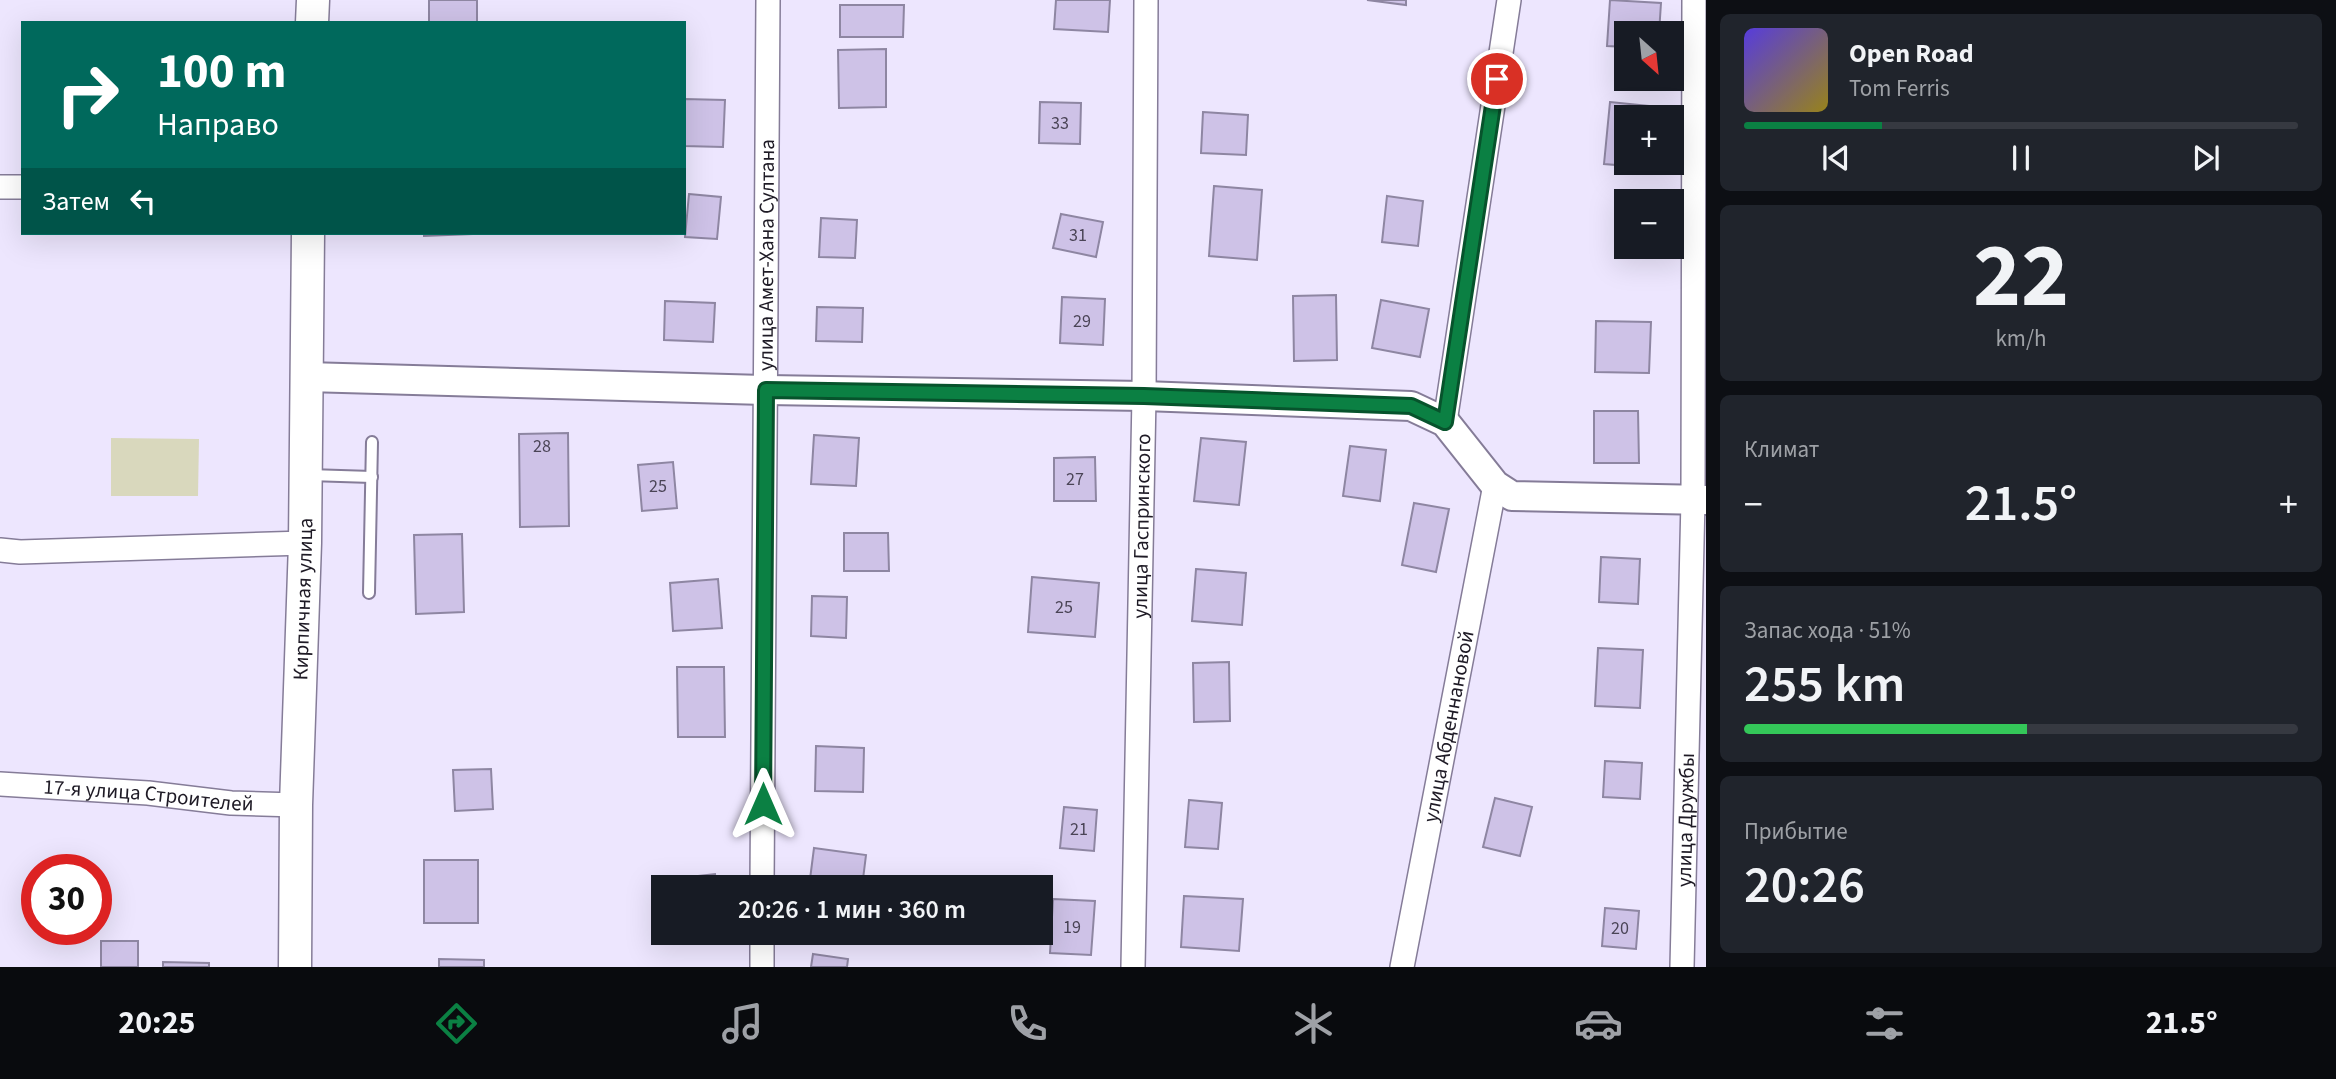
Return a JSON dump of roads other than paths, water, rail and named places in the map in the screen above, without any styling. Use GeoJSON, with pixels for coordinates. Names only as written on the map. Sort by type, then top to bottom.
{"type":"FeatureCollection","features":[{"type":"Feature","properties":{"kind":"main road"},"geometry":{"type":"LineString","coordinates":[[312,21],[313,0]]}},
{"type":"Feature","properties":{"kind":"main road","name":"Кирпичная улица"},"geometry":{"type":"LineString","coordinates":[[295,967],[296,806],[305,543],[308,235]]}},
{"type":"Feature","properties":{"kind":"street","name":"улица Амет-Хана Султана"},"geometry":{"type":"LineString","coordinates":[[762,875],[768,0]]}},
{"type":"Feature","properties":{"kind":"street","name":"улица Гаспринского"},"geometry":{"type":"LineString","coordinates":[[1133,967],[1144,396],[1146,0]]}},
{"type":"Feature","properties":{"kind":"street"},"geometry":{"type":"LineString","coordinates":[[1445,422],[1510,0]]}},
{"type":"Feature","properties":{"kind":"street","name":"улица Дружбы"},"geometry":{"type":"LineString","coordinates":[[1682,967],[1700,500],[1695,0]]}},
{"type":"Feature","properties":{"kind":"street"},"geometry":{"type":"LineString","coordinates":[[0,187],[21,187]]}},
{"type":"Feature","properties":{"kind":"street"},"geometry":{"type":"LineString","coordinates":[[307,377],[766,390],[1144,396],[1411,406],[1445,422],[1495,485],[1512,496],[1700,500]]}},
{"type":"Feature","properties":{"kind":"street","name":"улица Абденнановой"},"geometry":{"type":"LineString","coordinates":[[1402,967],[1495,485]]}},
{"type":"Feature","properties":{"kind":"street"},"geometry":{"type":"LineString","coordinates":[[0,550],[20,552],[305,543]]}},
{"type":"Feature","properties":{"kind":"street","name":"17-я улица Строителей"},"geometry":{"type":"LineString","coordinates":[[0,784],[296,806]]}},
{"type":"Feature","properties":{"kind":"street"},"geometry":{"type":"LineString","coordinates":[[762,945],[762,967]]}},
{"type":"Feature","properties":{"kind":"lane"},"geometry":{"type":"LineString","coordinates":[[369,593],[372,442]]}},
{"type":"Feature","properties":{"kind":"lane"},"geometry":{"type":"LineString","coordinates":[[306,475],[372,477]]}}]}
